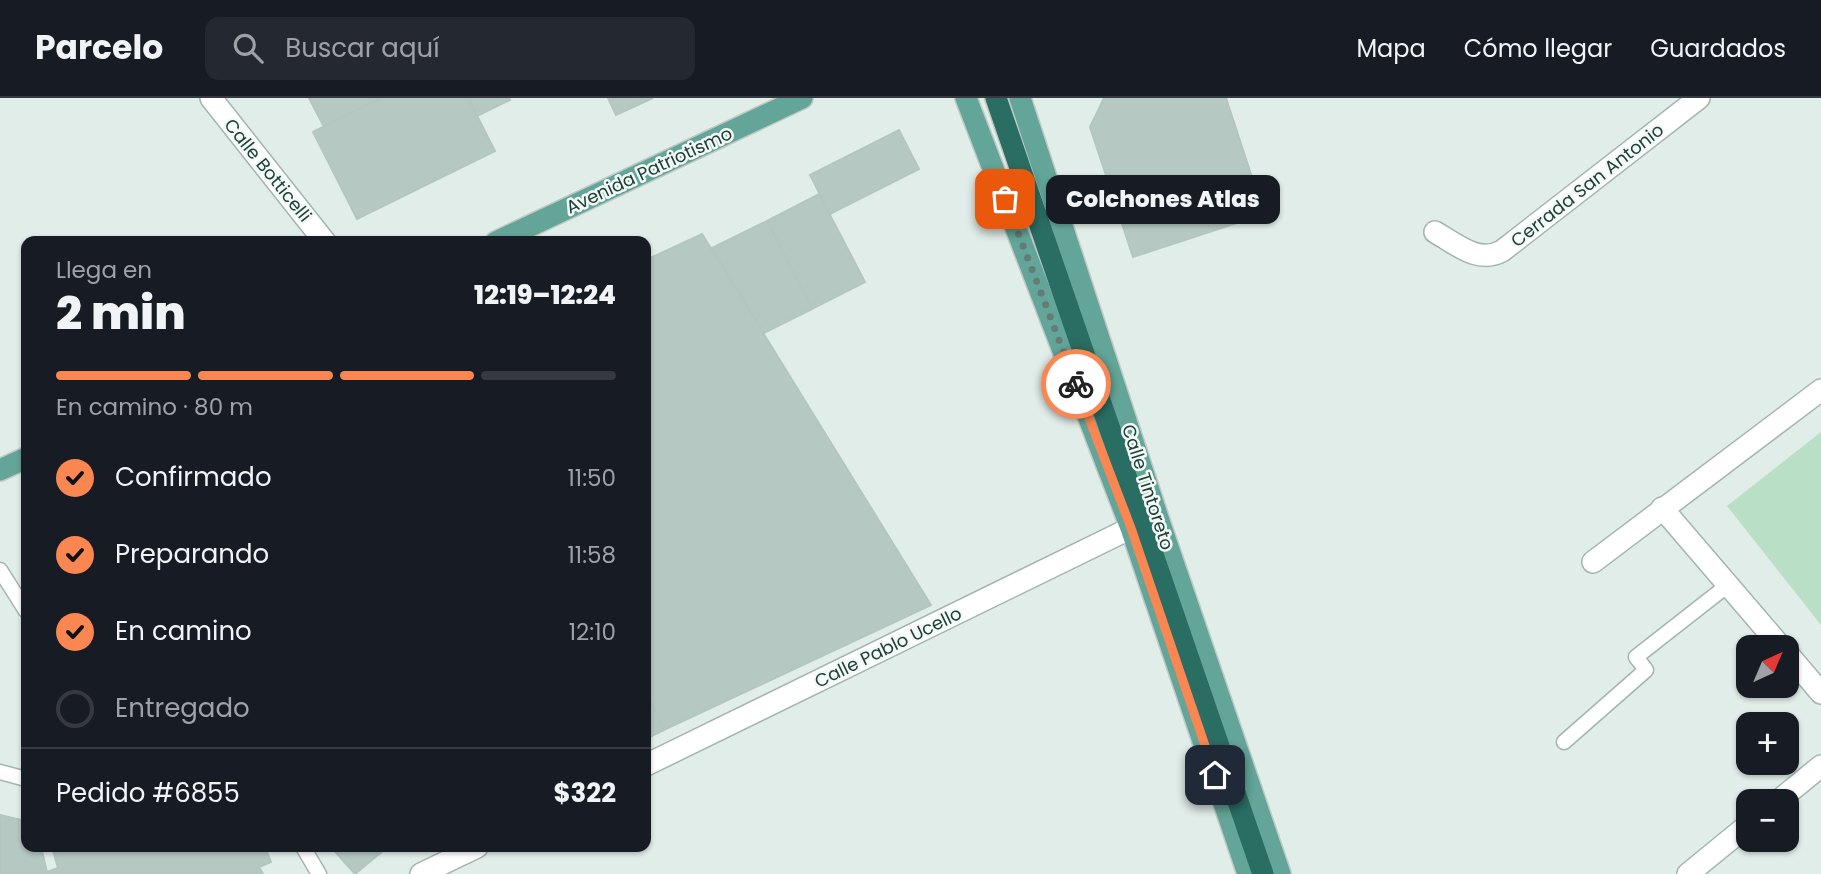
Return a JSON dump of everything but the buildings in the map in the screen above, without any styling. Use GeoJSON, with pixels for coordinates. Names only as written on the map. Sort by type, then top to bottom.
{"type":"FeatureCollection","features":[{"type":"Feature","properties":{"kind":"highway"},"geometry":{"type":"LineString","coordinates":[[996,98],[1263,874]]}},
{"type":"Feature","properties":{"kind":"main road","name":"Avenida Patriotismo"},"geometry":{"type":"LineString","coordinates":[[509,236],[802,98]]}},
{"type":"Feature","properties":{"kind":"main road","name":"Calle Tintoreto"},"geometry":{"type":"LineString","coordinates":[[966,98],[1131,528],[1248,874]]}},
{"type":"Feature","properties":{"kind":"main road","name":"Calle Tintoreto"},"geometry":{"type":"LineString","coordinates":[[1020,98],[1158,518],[1280,874]]}},
{"type":"Feature","properties":{"kind":"main road"},"geometry":{"type":"LineString","coordinates":[[0,470],[21,460]]}},
{"type":"Feature","properties":{"kind":"street","name":"Calle Botticelli"},"geometry":{"type":"LineString","coordinates":[[211,98],[320,236]]}},
{"type":"Feature","properties":{"kind":"street","name":"Cerrada San Antonio"},"geometry":{"type":"LineString","coordinates":[[1435,232],[1473,254],[1493,256],[1699,98]]}},
{"type":"Feature","properties":{"kind":"street"},"geometry":{"type":"LineString","coordinates":[[1593,562],[1821,390]]}},
{"type":"Feature","properties":{"kind":"street"},"geometry":{"type":"LineString","coordinates":[[1662,508],[1771,635]]}},
{"type":"Feature","properties":{"kind":"street","name":"Calle Pablo Ucello"},"geometry":{"type":"LineString","coordinates":[[651,763],[1131,528]]}},
{"type":"Feature","properties":{"kind":"street"},"geometry":{"type":"LineString","coordinates":[[1799,667],[1821,694]]}},
{"type":"Feature","properties":{"kind":"street"},"geometry":{"type":"LineString","coordinates":[[1793,789],[1821,766]]}},
{"type":"Feature","properties":{"kind":"street"},"geometry":{"type":"LineString","coordinates":[[1688,874],[1736,835]]}},
{"type":"Feature","properties":{"kind":"street"},"geometry":{"type":"LineString","coordinates":[[421,874],[467,852]]}},
{"type":"Feature","properties":{"kind":"lane"},"geometry":{"type":"LineString","coordinates":[[0,570],[21,603]]}},
{"type":"Feature","properties":{"kind":"lane"},"geometry":{"type":"LineString","coordinates":[[1564,742],[1646,670],[1636,657],[1728,585]]}},
{"type":"Feature","properties":{"kind":"lane"},"geometry":{"type":"LineString","coordinates":[[0,772],[21,778]]}},
{"type":"Feature","properties":{"kind":"lane"},"geometry":{"type":"LineString","coordinates":[[306,852],[319,874]]}},
{"type":"Feature","properties":{"kind":"green space"},"geometry":{"type":"Polygon","coordinates":[[[1821,432],[1821,625],[1727,506],[1821,432]]]}},
{"type":"Feature","properties":{"kind":"way so far"},"geometry":{"type":"LineString","coordinates":[[1005,199],[1076,384]]}},
{"type":"Feature","properties":{"kind":"place","name":"Colchones Atlas"},"geometry":{"type":"Point","coordinates":[1005,199]}},
{"type":"Feature","properties":{"kind":"route"},"geometry":{"type":"LineString","coordinates":[[1076,384],[1131,528],[1215,775]]}}]}
